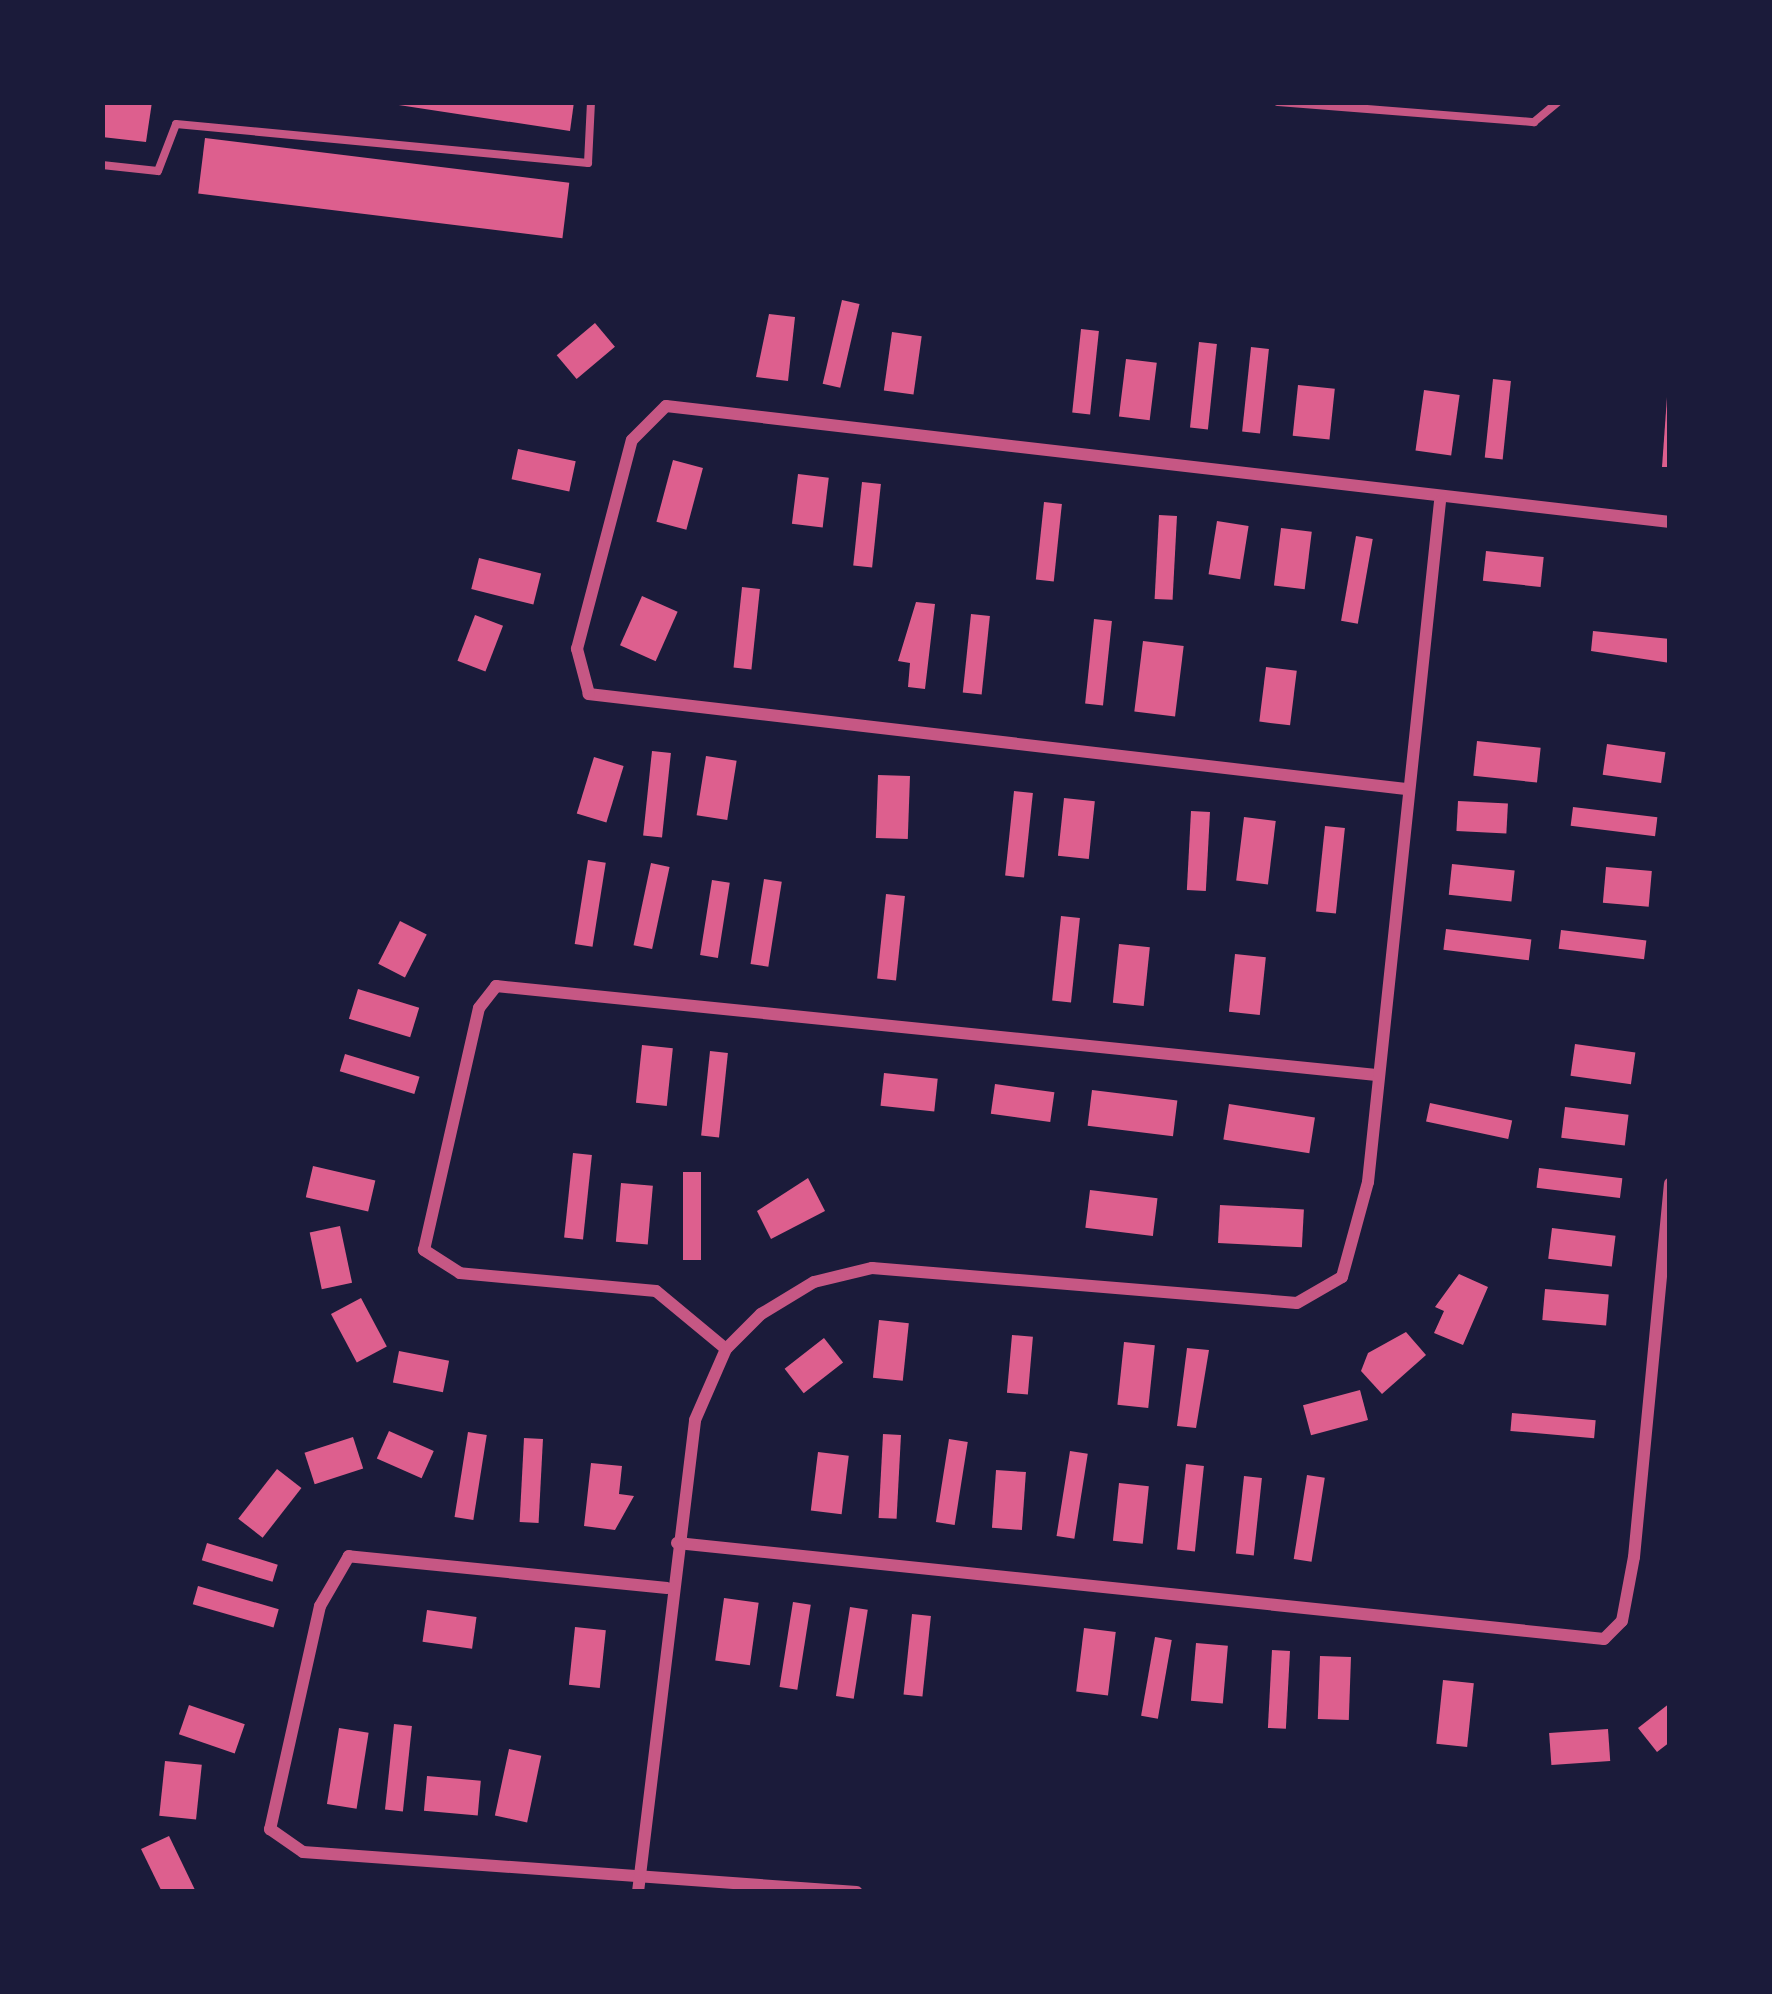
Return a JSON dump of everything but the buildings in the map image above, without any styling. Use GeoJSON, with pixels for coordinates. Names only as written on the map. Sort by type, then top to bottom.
{"type":"FeatureCollection","features":[{"type":"Feature","properties":{"kind":"street"},"geometry":{"type":"LineString","coordinates":[[1406,789],[598,698],[575,664],[632,440],[666,406],[1440,502],[1670,522]]}},
{"type":"Feature","properties":{"kind":"street"},"geometry":{"type":"LineString","coordinates":[[639,1885],[667,1588],[694,1420],[726,1349],[791,1293],[872,1268],[1317,1301],[1342,1277],[1359,1234],[1440,502]]}},
{"type":"Feature","properties":{"kind":"street"},"geometry":{"type":"LineString","coordinates":[[726,1349],[656,1291],[460,1274],[429,1256],[424,1221],[479,1007],[508,982],[1378,1075]]}},
{"type":"Feature","properties":{"kind":"street"},"geometry":{"type":"LineString","coordinates":[[676,1543],[1604,1639],[1622,1621],[1634,1557],[1670,1184]]}},
{"type":"Feature","properties":{"kind":"street"},"geometry":{"type":"LineString","coordinates":[[667,1588],[350,1556],[320,1606],[268,1804],[270,1829],[303,1852],[639,1885],[856,1892]]}},
{"type":"Feature","properties":{"kind":"lane"},"geometry":{"type":"LineString","coordinates":[[102,165],[158,171],[176,124],[588,163],[591,102]]}},
{"type":"Feature","properties":{"kind":"lane"},"geometry":{"type":"LineString","coordinates":[[1278,102],[1390,106],[1534,122],[1558,102]]}}]}
